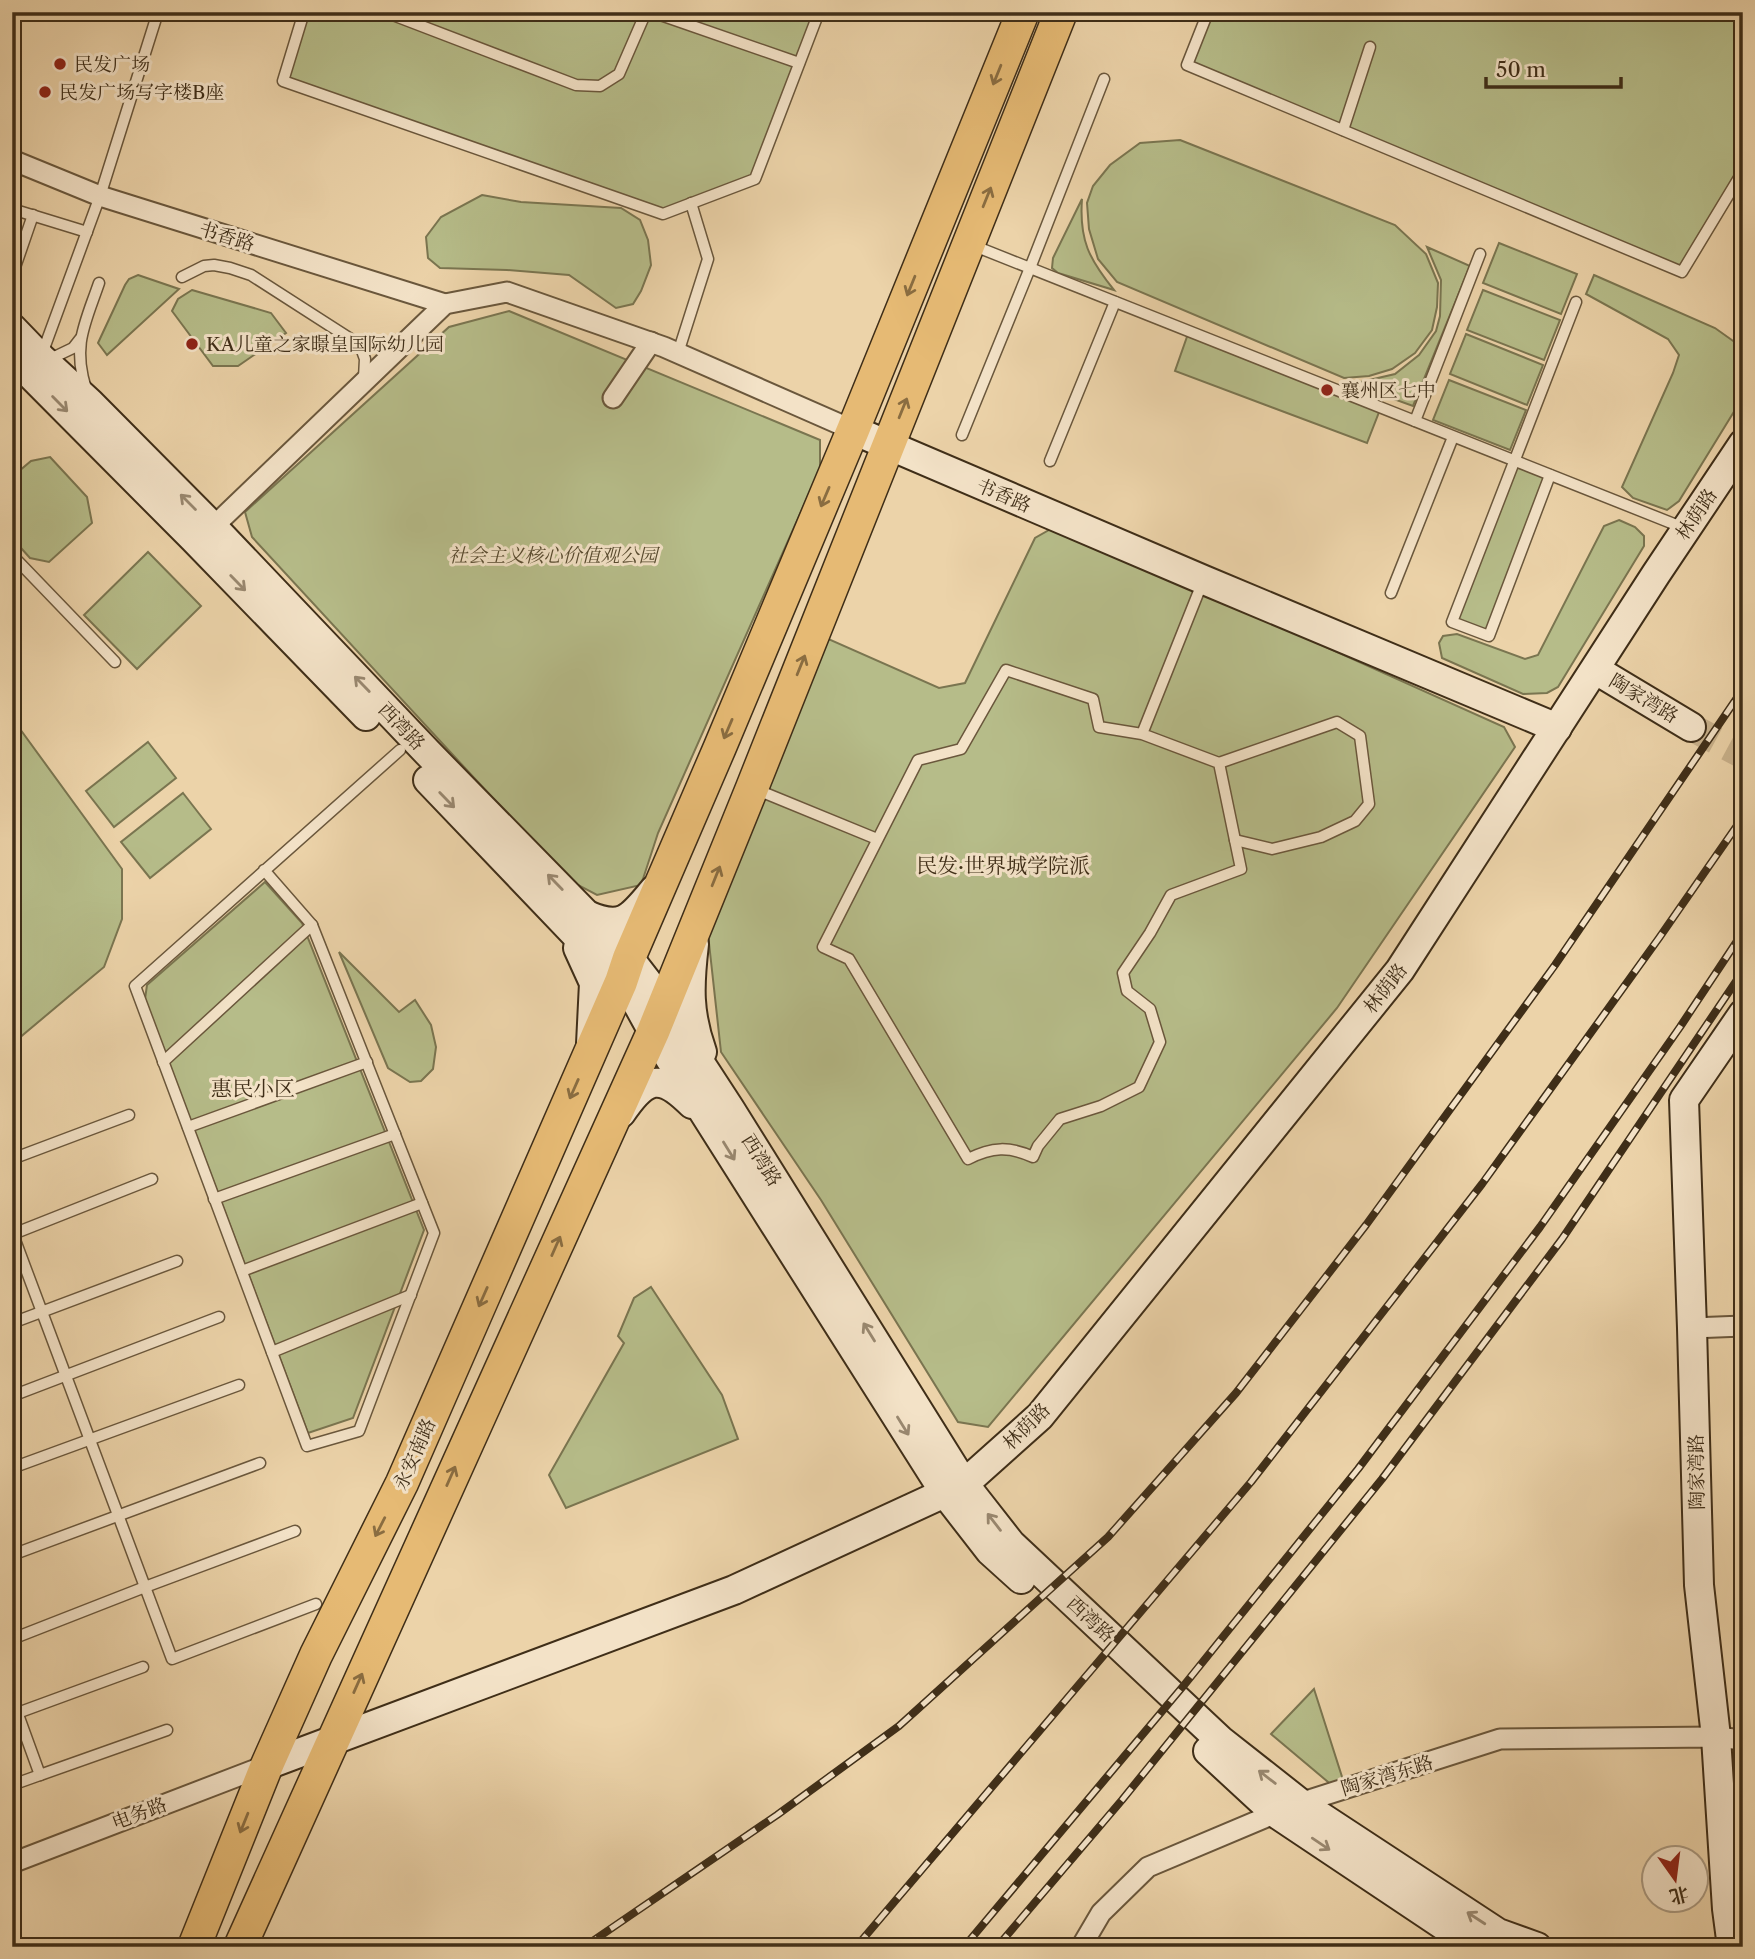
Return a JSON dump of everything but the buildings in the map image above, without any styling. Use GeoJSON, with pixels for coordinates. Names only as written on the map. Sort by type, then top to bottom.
{"type":"FeatureCollection","features":[{"type":"Feature","properties":{"kind":"main road","name":"永安南路"},"geometry":{"type":"LineString","coordinates":[[194,1947],[267,1765],[316,1655],[402,1483],[590,1052],[853,430],[1023,12]]}},
{"type":"Feature","properties":{"kind":"main road"},"geometry":{"type":"LineString","coordinates":[[240,1947],[658,1020],[1061,12]]}},
{"type":"Feature","properties":{"kind":"main road","name":"西湾路"},"geometry":{"type":"LineString","coordinates":[[12,328],[213,527],[410,734],[578,922]]}},
{"type":"Feature","properties":{"kind":"main road","name":"西湾路"},"geometry":{"type":"LineString","coordinates":[[12,356],[400,750],[625,970],[646,980],[658,1020],[711,1123],[955,1488],[1287,1807],[1476,1947]]}},
{"type":"Feature","properties":{"kind":"main road","name":"书香路"},"geometry":{"type":"LineString","coordinates":[[853,430],[1558,728]]}},
{"type":"Feature","properties":{"kind":"main road","name":"林荫路"},"geometry":{"type":"LineString","coordinates":[[267,1765],[734,1590],[955,1488],[1040,1416],[1400,970],[1743,444]]}},
{"type":"Feature","properties":{"kind":"main road","name":"陶家湾路"},"geometry":{"type":"LineString","coordinates":[[1596,670],[1692,727]]}},
{"type":"Feature","properties":{"kind":"main road"},"geometry":{"type":"LineString","coordinates":[[590,1052],[594,983],[578,922],[618,922],[631,917],[662,880]]}},
{"type":"Feature","properties":{"kind":"main road"},"geometry":{"type":"LineString","coordinates":[[695,927],[690,999],[693,1028],[714,1085]]}},
{"type":"Feature","properties":{"kind":"main road","name":"陶家湾路"},"geometry":{"type":"LineString","coordinates":[[1732,1947],[1727,1909],[1729,1739],[1699,1585],[1684,1100],[1743,1014]]}},
{"type":"Feature","properties":{"kind":"main road","name":"西湾路"},"geometry":{"type":"LineString","coordinates":[[658,1020],[714,1085],[955,1488]]}},
{"type":"Feature","properties":{"kind":"main road"},"geometry":{"type":"LineString","coordinates":[[606,1136],[635,1092],[651,1082],[669,1084],[711,1123]]}},
{"type":"Feature","properties":{"kind":"main road"},"geometry":{"type":"LineString","coordinates":[[354,1578],[398,1594]]}},
{"type":"Feature","properties":{"kind":"main road","name":"西湾路"},"geometry":{"type":"LineString","coordinates":[[1287,1807],[1497,1933],[1537,1947]]}},
{"type":"Feature","properties":{"kind":"street","name":"书香路"},"geometry":{"type":"LineString","coordinates":[[12,160],[100,196],[445,304],[508,292],[652,342],[853,430]]}},
{"type":"Feature","properties":{"kind":"street"},"geometry":{"type":"LineString","coordinates":[[213,527],[445,304]]}},
{"type":"Feature","properties":{"kind":"street"},"geometry":{"type":"LineString","coordinates":[[613,398],[652,342]]}},
{"type":"Feature","properties":{"kind":"street"},"geometry":{"type":"LineString","coordinates":[[1692,1328],[1743,1326]]}},
{"type":"Feature","properties":{"kind":"street","name":"陶家湾东路"},"geometry":{"type":"LineString","coordinates":[[1081,1947],[1101,1913],[1148,1867],[1287,1807],[1500,1740],[1729,1739]]}},
{"type":"Feature","properties":{"kind":"street","name":"电务路"},"geometry":{"type":"LineString","coordinates":[[12,1863],[267,1765]]}},
{"type":"Feature","properties":{"kind":"lane"},"geometry":{"type":"LineString","coordinates":[[43,359],[100,196],[158,12]]}},
{"type":"Feature","properties":{"kind":"lane"},"geometry":{"type":"LineString","coordinates":[[304,12],[283,81],[663,214],[755,179],[819,12]]}},
{"type":"Feature","properties":{"kind":"lane"},"geometry":{"type":"LineString","coordinates":[[385,12],[576,85],[600,86],[619,74],[649,12],[799,63]]}},
{"type":"Feature","properties":{"kind":"lane"},"geometry":{"type":"LineString","coordinates":[[1208,12],[1187,65],[1682,272],[1743,171]]}},
{"type":"Feature","properties":{"kind":"lane"},"geometry":{"type":"LineString","coordinates":[[1343,130],[1370,47]]}},
{"type":"Feature","properties":{"kind":"lane"},"geometry":{"type":"LineString","coordinates":[[962,435],[1104,79]]}},
{"type":"Feature","properties":{"kind":"lane"},"geometry":{"type":"LineString","coordinates":[[678,353],[708,259],[691,203]]}},
{"type":"Feature","properties":{"kind":"lane"},"geometry":{"type":"LineString","coordinates":[[12,209],[87,232]]}},
{"type":"Feature","properties":{"kind":"lane"},"geometry":{"type":"LineString","coordinates":[[12,276],[33,215]]}},
{"type":"Feature","properties":{"kind":"lane"},"geometry":{"type":"LineString","coordinates":[[969,244],[1686,529]]}},
{"type":"Feature","properties":{"kind":"lane"},"geometry":{"type":"LineString","coordinates":[[1415,421],[1480,254]]}},
{"type":"Feature","properties":{"kind":"lane"},"geometry":{"type":"LineString","coordinates":[[182,277],[204,266],[214,265],[251,275],[360,345],[379,346],[414,334]]}},
{"type":"Feature","properties":{"kind":"lane"},"geometry":{"type":"LineString","coordinates":[[90,403],[80,372],[78,352],[80,338],[99,283]]}},
{"type":"Feature","properties":{"kind":"lane"},"geometry":{"type":"LineString","coordinates":[[1050,461],[1115,302]]}},
{"type":"Feature","properties":{"kind":"lane"},"geometry":{"type":"LineString","coordinates":[[1550,475],[1489,636],[1452,622],[1576,302]]}},
{"type":"Feature","properties":{"kind":"lane"},"geometry":{"type":"LineString","coordinates":[[43,359],[58,356],[73,348],[80,338]]}},
{"type":"Feature","properties":{"kind":"lane"},"geometry":{"type":"LineString","coordinates":[[360,345],[365,359],[366,376],[361,386]]}},
{"type":"Feature","properties":{"kind":"lane"},"geometry":{"type":"LineString","coordinates":[[1391,593],[1453,437]]}},
{"type":"Feature","properties":{"kind":"lane"},"geometry":{"type":"LineString","coordinates":[[12,555],[115,662]]}},
{"type":"Feature","properties":{"kind":"lane"},"geometry":{"type":"LineString","coordinates":[[1142,734],[1204,580]]}},
{"type":"Feature","properties":{"kind":"lane"},"geometry":{"type":"LineString","coordinates":[[1219,763],[1241,869],[1171,895],[1123,973],[1127,991],[1150,1009],[1160,1042],[1139,1087],[1101,1106],[1060,1119],[1038,1146],[1033,1157],[1019,1151],[1003,1149],[984,1151],[968,1159],[849,959],[823,947],[918,760],[961,749],[1006,670],[1093,699],[1099,727],[1142,734],[1219,763],[1337,722],[1360,736],[1369,804],[1355,821],[1321,837],[1272,849],[1235,840]]}},
{"type":"Feature","properties":{"kind":"lane"},"geometry":{"type":"LineString","coordinates":[[264,870],[312,925],[434,1233],[359,1431],[307,1446],[135,986],[264,870],[400,750]]}},
{"type":"Feature","properties":{"kind":"lane"},"geometry":{"type":"LineString","coordinates":[[752,788],[877,839]]}},
{"type":"Feature","properties":{"kind":"lane"},"geometry":{"type":"LineString","coordinates":[[163,1062],[312,925]]}},
{"type":"Feature","properties":{"kind":"lane"},"geometry":{"type":"LineString","coordinates":[[188,1127],[367,1062]]}},
{"type":"Feature","properties":{"kind":"lane"},"geometry":{"type":"LineString","coordinates":[[12,1159],[129,1115]]}},
{"type":"Feature","properties":{"kind":"lane"},"geometry":{"type":"LineString","coordinates":[[215,1199],[395,1134]]}},
{"type":"Feature","properties":{"kind":"lane"},"geometry":{"type":"LineString","coordinates":[[152,1179],[13,1233],[172,1659],[316,1604]]}},
{"type":"Feature","properties":{"kind":"lane"},"geometry":{"type":"LineString","coordinates":[[242,1271],[422,1203]]}},
{"type":"Feature","properties":{"kind":"lane"},"geometry":{"type":"LineString","coordinates":[[12,1323],[177,1261]]}},
{"type":"Feature","properties":{"kind":"lane"},"geometry":{"type":"LineString","coordinates":[[272,1352],[411,1295]]}},
{"type":"Feature","properties":{"kind":"lane"},"geometry":{"type":"LineString","coordinates":[[12,1396],[219,1317]]}},
{"type":"Feature","properties":{"kind":"lane"},"geometry":{"type":"LineString","coordinates":[[12,1468],[239,1385]]}},
{"type":"Feature","properties":{"kind":"lane"},"geometry":{"type":"LineString","coordinates":[[12,1555],[260,1463]]}},
{"type":"Feature","properties":{"kind":"lane"},"geometry":{"type":"LineString","coordinates":[[12,1639],[295,1531]]}},
{"type":"Feature","properties":{"kind":"lane"},"geometry":{"type":"LineString","coordinates":[[15,1714],[143,1667]]}},
{"type":"Feature","properties":{"kind":"lane"},"geometry":{"type":"LineString","coordinates":[[12,1698],[15,1714],[40,1775]]}},
{"type":"Feature","properties":{"kind":"lane"},"geometry":{"type":"LineString","coordinates":[[12,1785],[167,1730]]}},
{"type":"Feature","properties":{"kind":"green space"},"geometry":{"type":"Polygon","coordinates":[[[304,12],[819,12],[755,179],[663,214],[283,81],[304,12]]]}},
{"type":"Feature","properties":{"kind":"green space"},"geometry":{"type":"Polygon","coordinates":[[[1208,12],[1743,12],[1743,171],[1682,272],[1187,65],[1208,12]]]}},
{"type":"Feature","properties":{"kind":"green space"},"geometry":{"type":"Polygon","coordinates":[[[1180,140],[1395,225],[1426,254],[1438,283],[1432,330],[1415,353],[1392,369],[1369,376],[1344,378],[1117,282],[1098,259],[1089,229],[1087,203],[1093,186],[1110,165],[1140,143],[1180,140]]]}},
{"type":"Feature","properties":{"kind":"green space"},"geometry":{"type":"Polygon","coordinates":[[[482,195],[521,202],[621,208],[640,220],[648,240],[651,265],[633,304],[616,308],[569,275],[440,268],[428,258],[426,237],[441,217],[482,195]]]}},
{"type":"Feature","properties":{"kind":"green space"},"geometry":{"type":"Polygon","coordinates":[[[1082,199],[1084,238],[1092,258],[1114,290],[1058,273],[1052,268],[1053,258],[1082,199]]]}},
{"type":"Feature","properties":{"kind":"green space"},"geometry":{"type":"Polygon","coordinates":[[[1499,243],[1577,274],[1561,314],[1483,283],[1499,243]]]}},
{"type":"Feature","properties":{"kind":"green space"},"geometry":{"type":"Polygon","coordinates":[[[1427,247],[1470,266],[1413,406],[1352,384],[1395,374],[1419,355],[1436,331],[1440,316],[1441,280],[1427,247]]]}},
{"type":"Feature","properties":{"kind":"green space"},"geometry":{"type":"Polygon","coordinates":[[[138,275],[179,289],[107,355],[98,343],[125,285],[129,279],[138,275]]]}},
{"type":"Feature","properties":{"kind":"green space"},"geometry":{"type":"Polygon","coordinates":[[[1594,275],[1715,328],[1743,348],[1743,397],[1679,501],[1667,510],[1633,498],[1622,487],[1679,355],[1668,339],[1586,294],[1594,275]]]}},
{"type":"Feature","properties":{"kind":"green space"},"geometry":{"type":"Polygon","coordinates":[[[192,290],[271,313],[286,333],[238,366],[213,366],[172,311],[178,299],[192,290]]]}},
{"type":"Feature","properties":{"kind":"green space"},"geometry":{"type":"Polygon","coordinates":[[[1483,290],[1560,320],[1544,360],[1467,330],[1483,290]]]}},
{"type":"Feature","properties":{"kind":"green space","name":"社会主义核心价值观公园"},"geometry":{"type":"Polygon","coordinates":[[[509,311],[820,440],[820,469],[658,833],[641,885],[597,895],[576,884],[513,820],[252,537],[245,512],[449,327],[509,311]]]}},
{"type":"Feature","properties":{"kind":"green space"},"geometry":{"type":"Polygon","coordinates":[[[1189,331],[1381,407],[1367,443],[1175,371],[1189,331]]]}},
{"type":"Feature","properties":{"kind":"green space"},"geometry":{"type":"Polygon","coordinates":[[[1466,334],[1543,365],[1527,405],[1450,374],[1466,334]]]}},
{"type":"Feature","properties":{"kind":"green space"},"geometry":{"type":"Polygon","coordinates":[[[1449,380],[1526,410],[1510,450],[1433,420],[1449,380]]]}},
{"type":"Feature","properties":{"kind":"green space"},"geometry":{"type":"Polygon","coordinates":[[[50,457],[87,497],[92,523],[49,562],[30,558],[12,538],[12,477],[31,461],[50,457]]]}},
{"type":"Feature","properties":{"kind":"green space"},"geometry":{"type":"Polygon","coordinates":[[[1515,462],[1550,475],[1489,636],[1452,622],[1515,462]]]}},
{"type":"Feature","properties":{"kind":"green space"},"geometry":{"type":"Polygon","coordinates":[[[1619,520],[1635,527],[1644,536],[1644,546],[1558,687],[1547,693],[1523,694],[1442,658],[1439,643],[1443,636],[1457,634],[1525,659],[1538,655],[1604,526],[1619,520]]]}},
{"type":"Feature","properties":{"kind":"green space"},"geometry":{"type":"Polygon","coordinates":[[[1056,526],[1504,727],[1515,747],[1337,1008],[988,1427],[958,1422],[821,1200],[721,1052],[707,925],[824,637],[939,688],[965,683],[1035,538],[1056,526]]]}},
{"type":"Feature","properties":{"kind":"green space"},"geometry":{"type":"Polygon","coordinates":[[[148,552],[201,606],[137,669],[84,615],[148,552]]]}},
{"type":"Feature","properties":{"kind":"green space"},"geometry":{"type":"Polygon","coordinates":[[[12,718],[122,869],[122,919],[104,967],[12,1044],[12,718]]]}},
{"type":"Feature","properties":{"kind":"green space"},"geometry":{"type":"Polygon","coordinates":[[[148,742],[176,778],[114,827],[86,791],[148,742]]]}},
{"type":"Feature","properties":{"kind":"green space"},"geometry":{"type":"Polygon","coordinates":[[[183,793],[211,829],[150,878],[121,842],[183,793]]]}},
{"type":"Feature","properties":{"kind":"green space"},"geometry":{"type":"Polygon","coordinates":[[[265,882],[302,923],[424,1230],[353,1418],[308,1433],[145,999],[147,985],[265,882]]]}},
{"type":"Feature","properties":{"kind":"green space"},"geometry":{"type":"Polygon","coordinates":[[[339,952],[399,1012],[415,1000],[431,1025],[436,1047],[433,1069],[421,1081],[410,1082],[388,1068],[339,952]]]}},
{"type":"Feature","properties":{"kind":"green space"},"geometry":{"type":"Polygon","coordinates":[[[651,1287],[722,1395],[738,1439],[566,1508],[549,1475],[624,1343],[618,1336],[634,1298],[651,1287]]]}},
{"type":"Feature","properties":{"kind":"green space"},"geometry":{"type":"Polygon","coordinates":[[[1314,1689],[1344,1783],[1334,1787],[1271,1734],[1314,1689]]]}},
{"type":"Feature","properties":{"kind":"tunnel"},"geometry":{"type":"LineString","coordinates":[[1691,727],[1743,755]]}},
{"type":"Feature","properties":{"kind":"railway"},"geometry":{"type":"LineString","coordinates":[[584,1947],[777,1815],[899,1726],[1108,1537],[1236,1393],[1366,1225],[1555,965],[1743,689]]}},
{"type":"Feature","properties":{"kind":"railway"},"geometry":{"type":"LineString","coordinates":[[856,1947],[1251,1482],[1482,1184],[1743,817]]}},
{"type":"Feature","properties":{"kind":"railway"},"geometry":{"type":"LineString","coordinates":[[964,1947],[1185,1684],[1358,1469],[1540,1227],[1743,932]]}},
{"type":"Feature","properties":{"kind":"railway"},"geometry":{"type":"LineString","coordinates":[[997,1947],[1122,1800],[1382,1479],[1562,1239],[1743,971]]}},
{"type":"Feature","properties":{"kind":"place","name":"民发广场"},"geometry":{"type":"Point","coordinates":[60,64]}},
{"type":"Feature","properties":{"kind":"place","name":"民发广场写字楼B座"},"geometry":{"type":"Point","coordinates":[45,92]}},
{"type":"Feature","properties":{"kind":"place","name":"KA儿童之家暻皇国际幼儿园"},"geometry":{"type":"Point","coordinates":[192,344]}},
{"type":"Feature","properties":{"kind":"place","name":"襄州区七中"},"geometry":{"type":"Point","coordinates":[1327,390]}},
{"type":"Feature","properties":{"kind":"district","name":"民发·世界城学院派"},"geometry":{"type":"Point","coordinates":[1003,866]}},
{"type":"Feature","properties":{"kind":"district","name":"惠民小区"},"geometry":{"type":"Point","coordinates":[253,1089]}}]}
